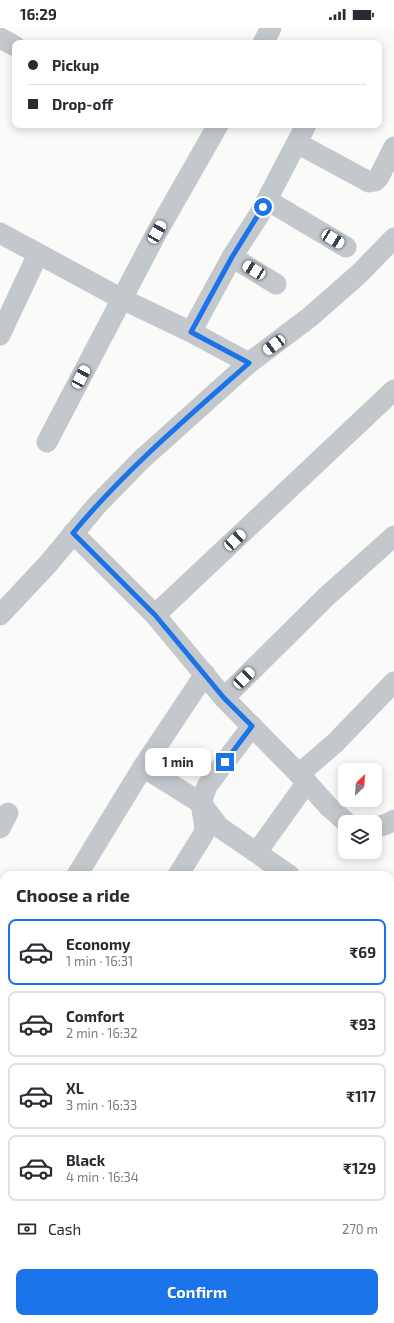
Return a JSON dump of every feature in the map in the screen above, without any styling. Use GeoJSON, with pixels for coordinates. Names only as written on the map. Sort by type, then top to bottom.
{"type":"FeatureCollection","features":[{"type":"Feature","properties":{"kind":"street"},"geometry":{"type":"LineString","coordinates":[[265,40],[271,28]]}},
{"type":"Feature","properties":{"kind":"street"},"geometry":{"type":"LineString","coordinates":[[0,38],[12,44]]}},
{"type":"Feature","properties":{"kind":"street"},"geometry":{"type":"LineString","coordinates":[[48,442],[157,232],[216,128]]}},
{"type":"Feature","properties":{"kind":"street"},"geometry":{"type":"LineString","coordinates":[[191,332],[232,257],[259,215],[305,128]]}},
{"type":"Feature","properties":{"kind":"street"},"geometry":{"type":"LineString","coordinates":[[297,144],[369,182],[375,181],[379,177],[394,147]]}},
{"type":"Feature","properties":{"kind":"street"},"geometry":{"type":"LineString","coordinates":[[267,200],[346,247]]}},
{"type":"Feature","properties":{"kind":"street"},"geometry":{"type":"LineString","coordinates":[[0,233],[122,299],[191,332],[249,363]]}},
{"type":"Feature","properties":{"kind":"street"},"geometry":{"type":"LineString","coordinates":[[0,615],[48,564],[97,505],[141,460],[249,363],[310,317],[360,273],[394,238]]}},
{"type":"Feature","properties":{"kind":"street"},"geometry":{"type":"LineString","coordinates":[[0,335],[38,254]]}},
{"type":"Feature","properties":{"kind":"street"},"geometry":{"type":"LineString","coordinates":[[232,257],[276,284]]}},
{"type":"Feature","properties":{"kind":"street"},"geometry":{"type":"LineString","coordinates":[[155,615],[394,390]]}},
{"type":"Feature","properties":{"kind":"street"},"geometry":{"type":"LineString","coordinates":[[73,533],[155,615],[224,698],[338,815]]}},
{"type":"Feature","properties":{"kind":"street"},"geometry":{"type":"LineString","coordinates":[[224,698],[327,596],[394,536]]}},
{"type":"Feature","properties":{"kind":"street"},"geometry":{"type":"LineString","coordinates":[[79,871],[143,767],[205,674]]}},
{"type":"Feature","properties":{"kind":"street"},"geometry":{"type":"LineString","coordinates":[[257,852],[303,778],[394,682]]}},
{"type":"Feature","properties":{"kind":"street"},"geometry":{"type":"LineString","coordinates":[[180,871],[203,835],[204,828],[201,802],[207,786],[252,726]]}},
{"type":"Feature","properties":{"kind":"street"},"geometry":{"type":"LineString","coordinates":[[143,767],[201,802],[219,827],[283,871]]}},
{"type":"Feature","properties":{"kind":"street"},"geometry":{"type":"LineString","coordinates":[[382,825],[394,820]]}},
{"type":"Feature","properties":{"kind":"route"},"geometry":{"type":"LineString","coordinates":[[225,762],[252,726],[224,698],[155,615],[73,533],[97,505],[141,460],[249,363],[191,332],[232,257],[263,207]]}}]}
